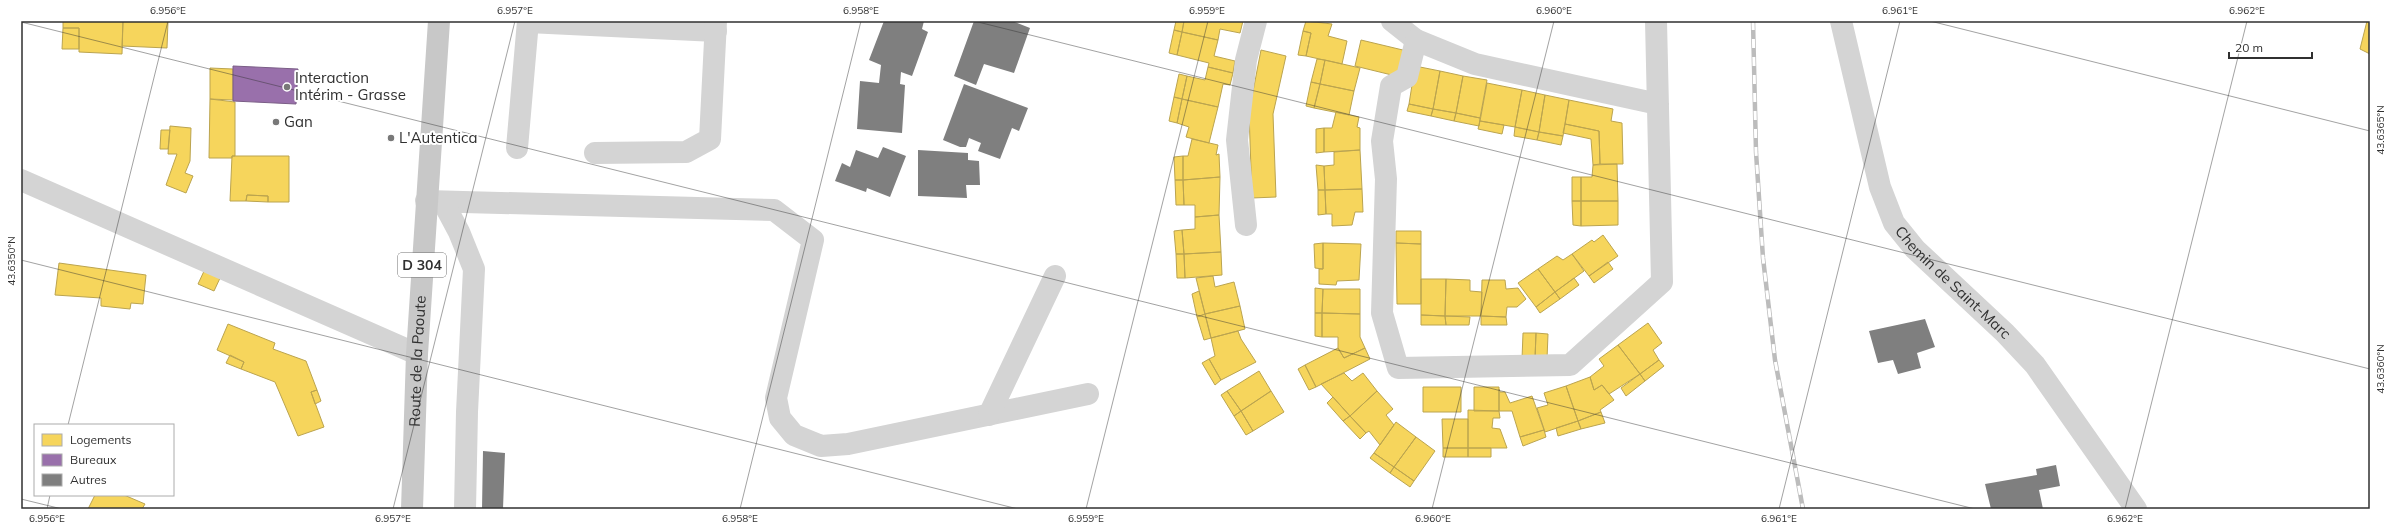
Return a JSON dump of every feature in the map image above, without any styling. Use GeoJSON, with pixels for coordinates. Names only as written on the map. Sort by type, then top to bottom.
{"type":"FeatureCollection","features":[{"type":"Feature","properties":{"kind":"main road","name":"Route de la Paoute"},"geometry":{"type":"LineString","coordinates":[[412,509],[417,354],[435,201],[438,21]]}},
{"type":"Feature","properties":{"kind":"street"},"geometry":{"type":"LineString","coordinates":[[517,148],[528,21],[716,26],[710,139],[686,152],[595,152]]}},
{"type":"Feature","properties":{"kind":"street"},"geometry":{"type":"LineString","coordinates":[[1246,225],[1238,140],[1246,60],[1256,21]]}},
{"type":"Feature","properties":{"kind":"street"},"geometry":{"type":"LineString","coordinates":[[1392,21],[1416,40],[1475,64],[1658,104]]}},
{"type":"Feature","properties":{"kind":"street"},"geometry":{"type":"LineString","coordinates":[[1416,40],[1407,76],[1391,86],[1382,141],[1386,179],[1382,312],[1398,368],[1570,365],[1662,282],[1656,21]]}},
{"type":"Feature","properties":{"kind":"street","name":"Chemin de Saint-Marc"},"geometry":{"type":"LineString","coordinates":[[1841,21],[1880,187],[1894,223],[1915,249],[2006,333],[2035,365],[2136,509]]}},
{"type":"Feature","properties":{"kind":"street"},"geometry":{"type":"LineString","coordinates":[[21,180],[417,354]]}},
{"type":"Feature","properties":{"kind":"street"},"geometry":{"type":"LineString","coordinates":[[435,201],[774,210],[813,240],[776,398],[780,418],[794,435],[821,446],[848,444],[1088,394]]}},
{"type":"Feature","properties":{"kind":"street"},"geometry":{"type":"LineString","coordinates":[[435,201],[459,232],[474,269],[466,412],[464,509]]}},
{"type":"Feature","properties":{"kind":"street"},"geometry":{"type":"LineString","coordinates":[[988,415],[1055,276]]}},
{"type":"Feature","properties":{"kind":"building: Logements"},"geometry":{"type":"Polygon","coordinates":[[[63,21],[123,21],[122,54],[79,52],[79,28],[63,28],[63,21]]]}},
{"type":"Feature","properties":{"kind":"building: Logements"},"geometry":{"type":"Polygon","coordinates":[[[123,21],[168,21],[167,48],[122,46],[123,21]]]}},
{"type":"Feature","properties":{"kind":"building: Logements"},"geometry":{"type":"Polygon","coordinates":[[[1176,21],[1184,21],[1182,32],[1174,30],[1176,21]]]}},
{"type":"Feature","properties":{"kind":"building: Logements"},"geometry":{"type":"Polygon","coordinates":[[[1184,21],[1243,21],[1240,33],[1220,29],[1218,40],[1182,32],[1184,21]]]}},
{"type":"Feature","properties":{"kind":"building: Logements"},"geometry":{"type":"Polygon","coordinates":[[[1306,21],[1332,24],[1328,36],[1347,41],[1342,64],[1306,56],[1311,33],[1303,31],[1306,21]]]}},
{"type":"Feature","properties":{"kind":"building: Logements"},"geometry":{"type":"Polygon","coordinates":[[[2367,21],[2370,21],[2370,54],[2360,49],[2367,21]]]}},
{"type":"Feature","properties":{"kind":"building: Logements"},"geometry":{"type":"Polygon","coordinates":[[[63,28],[79,28],[79,49],[62,49],[63,28]]]}},
{"type":"Feature","properties":{"kind":"building: Logements"},"geometry":{"type":"Polygon","coordinates":[[[1174,30],[1182,32],[1177,55],[1169,53],[1174,30]]]}},
{"type":"Feature","properties":{"kind":"building: Logements"},"geometry":{"type":"Polygon","coordinates":[[[1303,31],[1311,33],[1306,56],[1298,55],[1303,31]]]}},
{"type":"Feature","properties":{"kind":"building: Logements"},"geometry":{"type":"Polygon","coordinates":[[[1182,32],[1218,40],[1214,56],[1235,61],[1233,73],[1208,67],[1209,63],[1177,55],[1182,32]]]}},
{"type":"Feature","properties":{"kind":"building: Logements"},"geometry":{"type":"Polygon","coordinates":[[[1361,40],[1407,51],[1400,77],[1355,66],[1361,40]]]}},
{"type":"Feature","properties":{"kind":"building: Logements"},"geometry":{"type":"Polygon","coordinates":[[[1261,50],[1286,56],[1273,114],[1276,197],[1252,198],[1249,112],[1261,50]]]}},
{"type":"Feature","properties":{"kind":"building: Logements"},"geometry":{"type":"Polygon","coordinates":[[[1317,59],[1325,60],[1320,84],[1311,82],[1317,59]]]}},
{"type":"Feature","properties":{"kind":"building: Logements"},"geometry":{"type":"Polygon","coordinates":[[[1325,60],[1360,68],[1354,91],[1320,84],[1325,60]]]}},
{"type":"Feature","properties":{"kind":"building: Logements"},"geometry":{"type":"Polygon","coordinates":[[[1415,66],[1440,71],[1433,109],[1409,104],[1415,66]]]}},
{"type":"Feature","properties":{"kind":"building: Logements"},"geometry":{"type":"Polygon","coordinates":[[[1208,67],[1233,73],[1230,85],[1223,84],[1218,107],[1182,99],[1187,76],[1205,80],[1208,67]]]}},
{"type":"Feature","properties":{"kind":"building: Logements"},"geometry":{"type":"Polygon","coordinates":[[[210,68],[233,69],[233,100],[210,99],[210,68]]]}},
{"type":"Feature","properties":{"kind":"building: Logements"},"geometry":{"type":"Polygon","coordinates":[[[1440,71],[1463,76],[1456,113],[1433,109],[1440,71]]]}},
{"type":"Feature","properties":{"kind":"building: Logements"},"geometry":{"type":"Polygon","coordinates":[[[1179,74],[1187,76],[1182,99],[1174,97],[1179,74]]]}},
{"type":"Feature","properties":{"kind":"building: Logements"},"geometry":{"type":"Polygon","coordinates":[[[1463,76],[1487,80],[1480,118],[1456,113],[1463,76]]]}},
{"type":"Feature","properties":{"kind":"building: Logements"},"geometry":{"type":"Polygon","coordinates":[[[1311,82],[1320,84],[1314,108],[1306,106],[1311,82]]]}},
{"type":"Feature","properties":{"kind":"building: Logements"},"geometry":{"type":"Polygon","coordinates":[[[1487,83],[1522,90],[1515,127],[1480,121],[1487,83]]]}},
{"type":"Feature","properties":{"kind":"building: Logements"},"geometry":{"type":"Polygon","coordinates":[[[1320,84],[1354,91],[1349,115],[1314,108],[1320,84]]]}},
{"type":"Feature","properties":{"kind":"building: Logements"},"geometry":{"type":"Polygon","coordinates":[[[1522,90],[1545,95],[1539,132],[1515,127],[1522,90]]]}},
{"type":"Feature","properties":{"kind":"building: Logements"},"geometry":{"type":"Polygon","coordinates":[[[1545,95],[1569,100],[1563,136],[1539,132],[1545,95]]]}},
{"type":"Feature","properties":{"kind":"building: Logements"},"geometry":{"type":"Polygon","coordinates":[[[1174,97],[1182,99],[1177,123],[1169,121],[1174,97]]]}},
{"type":"Feature","properties":{"kind":"building: Logements"},"geometry":{"type":"Polygon","coordinates":[[[210,99],[235,102],[235,156],[232,156],[232,158],[209,158],[210,99]]]}},
{"type":"Feature","properties":{"kind":"building: Logements"},"geometry":{"type":"Polygon","coordinates":[[[1182,99],[1218,107],[1209,143],[1186,137],[1189,127],[1177,123],[1182,99]]]}},
{"type":"Feature","properties":{"kind":"building: Logements"},"geometry":{"type":"Polygon","coordinates":[[[1569,100],[1613,109],[1611,121],[1622,123],[1623,164],[1600,164],[1599,131],[1565,124],[1569,100]]]}},
{"type":"Feature","properties":{"kind":"building: Logements"},"geometry":{"type":"Polygon","coordinates":[[[1409,104],[1433,109],[1431,116],[1407,111],[1409,104]]]}},
{"type":"Feature","properties":{"kind":"building: Logements"},"geometry":{"type":"Polygon","coordinates":[[[1433,109],[1456,113],[1454,121],[1431,116],[1433,109]]]}},
{"type":"Feature","properties":{"kind":"building: Logements"},"geometry":{"type":"Polygon","coordinates":[[[1336,112],[1359,117],[1357,127],[1360,128],[1360,150],[1324,152],[1324,128],[1332,128],[1336,112]]]}},
{"type":"Feature","properties":{"kind":"building: Logements"},"geometry":{"type":"Polygon","coordinates":[[[1456,113],[1480,118],[1479,126],[1454,121],[1456,113]]]}},
{"type":"Feature","properties":{"kind":"building: Logements"},"geometry":{"type":"Polygon","coordinates":[[[1480,121],[1504,125],[1502,134],[1478,129],[1480,121]]]}},
{"type":"Feature","properties":{"kind":"building: Logements"},"geometry":{"type":"Polygon","coordinates":[[[1565,124],[1599,131],[1600,164],[1593,165],[1591,139],[1563,133],[1565,124]]]}},
{"type":"Feature","properties":{"kind":"building: Logements"},"geometry":{"type":"Polygon","coordinates":[[[170,126],[191,128],[190,161],[185,173],[193,176],[186,193],[166,185],[177,154],[168,154],[170,126]]]}},
{"type":"Feature","properties":{"kind":"building: Logements"},"geometry":{"type":"Polygon","coordinates":[[[1515,127],[1539,132],[1537,140],[1514,136],[1515,127]]]}},
{"type":"Feature","properties":{"kind":"building: Logements"},"geometry":{"type":"Polygon","coordinates":[[[1324,128],[1324,152],[1316,153],[1316,129],[1324,128]]]}},
{"type":"Feature","properties":{"kind":"building: Logements"},"geometry":{"type":"Polygon","coordinates":[[[161,130],[170,130],[168,149],[160,149],[161,130]]]}},
{"type":"Feature","properties":{"kind":"building: Logements"},"geometry":{"type":"Polygon","coordinates":[[[1539,132],[1563,136],[1561,145],[1537,140],[1539,132]]]}},
{"type":"Feature","properties":{"kind":"building: Logements"},"geometry":{"type":"Polygon","coordinates":[[[1192,139],[1218,145],[1216,155],[1219,154],[1220,177],[1183,180],[1183,156],[1188,156],[1192,139]]]}},
{"type":"Feature","properties":{"kind":"building: Logements"},"geometry":{"type":"Polygon","coordinates":[[[1360,150],[1362,189],[1325,190],[1324,166],[1334,165],[1334,152],[1360,150]]]}},
{"type":"Feature","properties":{"kind":"building: Logements"},"geometry":{"type":"Polygon","coordinates":[[[232,156],[289,156],[289,202],[268,202],[268,196],[247,195],[246,201],[230,201],[232,156]]]}},
{"type":"Feature","properties":{"kind":"building: Logements"},"geometry":{"type":"Polygon","coordinates":[[[1183,156],[1183,180],[1175,180],[1174,157],[1183,156]]]}},
{"type":"Feature","properties":{"kind":"building: Logements"},"geometry":{"type":"Polygon","coordinates":[[[1617,164],[1618,201],[1581,201],[1581,177],[1592,177],[1593,165],[1617,164]]]}},
{"type":"Feature","properties":{"kind":"building: Logements"},"geometry":{"type":"Polygon","coordinates":[[[1316,165],[1324,166],[1325,190],[1318,190],[1316,165]]]}},
{"type":"Feature","properties":{"kind":"building: Logements"},"geometry":{"type":"Polygon","coordinates":[[[1220,177],[1219,215],[1195,217],[1195,205],[1184,205],[1183,180],[1220,177]]]}},
{"type":"Feature","properties":{"kind":"building: Logements"},"geometry":{"type":"Polygon","coordinates":[[[1572,177],[1581,177],[1581,201],[1572,201],[1572,177]]]}},
{"type":"Feature","properties":{"kind":"building: Logements"},"geometry":{"type":"Polygon","coordinates":[[[1175,180],[1183,180],[1184,205],[1176,205],[1175,180]]]}},
{"type":"Feature","properties":{"kind":"building: Logements"},"geometry":{"type":"Polygon","coordinates":[[[1362,189],[1363,212],[1355,212],[1352,225],[1332,226],[1332,214],[1326,214],[1325,190],[1362,189]]]}},
{"type":"Feature","properties":{"kind":"building: Logements"},"geometry":{"type":"Polygon","coordinates":[[[1318,190],[1325,190],[1326,214],[1318,215],[1318,190]]]}},
{"type":"Feature","properties":{"kind":"building: Logements"},"geometry":{"type":"Polygon","coordinates":[[[247,195],[268,196],[268,202],[246,201],[247,195]]]}},
{"type":"Feature","properties":{"kind":"building: Logements"},"geometry":{"type":"Polygon","coordinates":[[[1572,201],[1581,201],[1581,226],[1573,225],[1572,201]]]}},
{"type":"Feature","properties":{"kind":"building: Logements"},"geometry":{"type":"Polygon","coordinates":[[[1581,201],[1618,201],[1618,225],[1581,226],[1581,201]]]}},
{"type":"Feature","properties":{"kind":"building: Logements"},"geometry":{"type":"Polygon","coordinates":[[[1219,215],[1221,252],[1184,254],[1182,230],[1195,229],[1195,217],[1219,215]]]}},
{"type":"Feature","properties":{"kind":"building: Logements"},"geometry":{"type":"Polygon","coordinates":[[[1182,230],[1184,254],[1176,254],[1174,231],[1182,230]]]}},
{"type":"Feature","properties":{"kind":"building: Logements"},"geometry":{"type":"Polygon","coordinates":[[[1396,231],[1421,231],[1421,244],[1396,243],[1396,231]]]}},
{"type":"Feature","properties":{"kind":"building: Logements"},"geometry":{"type":"Polygon","coordinates":[[[1603,235],[1618,256],[1589,276],[1572,254],[1592,240],[1594,242],[1603,235]]]}},
{"type":"Feature","properties":{"kind":"building: Logements"},"geometry":{"type":"Polygon","coordinates":[[[1323,243],[1361,244],[1359,280],[1337,281],[1336,285],[1319,284],[1319,269],[1323,269],[1323,243]]]}},
{"type":"Feature","properties":{"kind":"building: Logements"},"geometry":{"type":"Polygon","coordinates":[[[1323,243],[1323,269],[1315,268],[1314,244],[1323,243]]]}},
{"type":"Feature","properties":{"kind":"building: Logements"},"geometry":{"type":"Polygon","coordinates":[[[1396,243],[1421,244],[1421,304],[1397,304],[1396,243]]]}},
{"type":"Feature","properties":{"kind":"building: Logements"},"geometry":{"type":"Polygon","coordinates":[[[1221,252],[1222,275],[1185,278],[1184,254],[1221,252]]]}},
{"type":"Feature","properties":{"kind":"building: Logements"},"geometry":{"type":"Polygon","coordinates":[[[1176,254],[1184,254],[1185,278],[1177,278],[1176,254]]]}},
{"type":"Feature","properties":{"kind":"building: Logements"},"geometry":{"type":"Polygon","coordinates":[[[1572,254],[1584,271],[1555,292],[1538,269],[1557,256],[1563,260],[1572,254]]]}},
{"type":"Feature","properties":{"kind":"building: Logements"},"geometry":{"type":"Polygon","coordinates":[[[1608,262],[1613,269],[1594,283],[1589,276],[1608,262]]]}},
{"type":"Feature","properties":{"kind":"building: Logements"},"geometry":{"type":"Polygon","coordinates":[[[59,263],[146,275],[143,304],[131,303],[130,309],[101,306],[101,298],[55,295],[59,263]]]}},
{"type":"Feature","properties":{"kind":"building: Logements"},"geometry":{"type":"Polygon","coordinates":[[[205,269],[221,276],[214,291],[198,284],[205,269]]]}},
{"type":"Feature","properties":{"kind":"building: Logements"},"geometry":{"type":"Polygon","coordinates":[[[1538,269],[1555,292],[1536,307],[1518,283],[1538,269]]]}},
{"type":"Feature","properties":{"kind":"building: Logements"},"geometry":{"type":"Polygon","coordinates":[[[1213,276],[1215,287],[1234,282],[1240,306],[1205,314],[1196,278],[1213,276]]]}},
{"type":"Feature","properties":{"kind":"building: Logements"},"geometry":{"type":"Polygon","coordinates":[[[1574,278],[1579,285],[1560,299],[1555,292],[1574,278]]]}},
{"type":"Feature","properties":{"kind":"building: Logements"},"geometry":{"type":"Polygon","coordinates":[[[1421,279],[1446,279],[1445,316],[1421,315],[1421,279]]]}},
{"type":"Feature","properties":{"kind":"building: Logements"},"geometry":{"type":"Polygon","coordinates":[[[1446,279],[1470,280],[1470,291],[1482,292],[1481,316],[1445,316],[1446,279]]]}},
{"type":"Feature","properties":{"kind":"building: Logements"},"geometry":{"type":"Polygon","coordinates":[[[1482,280],[1505,280],[1506,289],[1518,288],[1526,299],[1517,307],[1507,307],[1506,317],[1481,316],[1482,280]]]}},
{"type":"Feature","properties":{"kind":"building: Logements"},"geometry":{"type":"Polygon","coordinates":[[[1315,288],[1323,289],[1322,313],[1315,313],[1315,288]]]}},
{"type":"Feature","properties":{"kind":"building: Logements"},"geometry":{"type":"Polygon","coordinates":[[[1323,289],[1360,289],[1360,314],[1322,313],[1323,289]]]}},
{"type":"Feature","properties":{"kind":"building: Logements"},"geometry":{"type":"Polygon","coordinates":[[[1199,291],[1205,314],[1197,317],[1192,294],[1199,291]]]}},
{"type":"Feature","properties":{"kind":"building: Logements"},"geometry":{"type":"Polygon","coordinates":[[[1555,292],[1560,299],[1540,313],[1536,307],[1555,292]]]}},
{"type":"Feature","properties":{"kind":"building: Logements"},"geometry":{"type":"Polygon","coordinates":[[[1240,306],[1245,329],[1211,338],[1205,314],[1240,306]]]}},
{"type":"Feature","properties":{"kind":"building: Logements"},"geometry":{"type":"Polygon","coordinates":[[[1315,313],[1322,313],[1322,337],[1315,336],[1315,313]]]}},
{"type":"Feature","properties":{"kind":"building: Logements"},"geometry":{"type":"Polygon","coordinates":[[[1322,313],[1360,314],[1360,337],[1365,348],[1344,358],[1338,348],[1338,337],[1322,337],[1322,313]]]}},
{"type":"Feature","properties":{"kind":"building: Logements"},"geometry":{"type":"Polygon","coordinates":[[[1205,314],[1211,338],[1204,340],[1197,317],[1205,314]]]}},
{"type":"Feature","properties":{"kind":"building: Logements"},"geometry":{"type":"Polygon","coordinates":[[[1421,315],[1445,316],[1446,325],[1421,325],[1421,315]]]}},
{"type":"Feature","properties":{"kind":"building: Logements"},"geometry":{"type":"Polygon","coordinates":[[[1445,316],[1470,317],[1469,325],[1446,325],[1445,316]]]}},
{"type":"Feature","properties":{"kind":"building: Logements"},"geometry":{"type":"Polygon","coordinates":[[[1481,316],[1506,317],[1507,325],[1481,325],[1481,316]]]}},
{"type":"Feature","properties":{"kind":"building: Logements"},"geometry":{"type":"Polygon","coordinates":[[[1648,323],[1662,343],[1653,350],[1659,360],[1640,374],[1618,345],[1648,323]]]}},
{"type":"Feature","properties":{"kind":"building: Logements"},"geometry":{"type":"Polygon","coordinates":[[[228,324],[275,343],[273,349],[306,361],[317,390],[311,392],[324,427],[298,436],[275,382],[241,369],[244,362],[217,350],[228,324]]]}},
{"type":"Feature","properties":{"kind":"building: Logements"},"geometry":{"type":"Polygon","coordinates":[[[1238,331],[1241,339],[1256,362],[1221,380],[1209,359],[1215,356],[1211,338],[1238,331]]]}},
{"type":"Feature","properties":{"kind":"building: Logements"},"geometry":{"type":"Polygon","coordinates":[[[1523,333],[1536,333],[1535,359],[1522,359],[1523,333]]]}},
{"type":"Feature","properties":{"kind":"building: Logements"},"geometry":{"type":"Polygon","coordinates":[[[1536,333],[1548,334],[1547,359],[1535,359],[1536,333]]]}},
{"type":"Feature","properties":{"kind":"building: Logements"},"geometry":{"type":"Polygon","coordinates":[[[1618,345],[1640,374],[1609,394],[1602,385],[1594,390],[1590,377],[1604,366],[1599,359],[1618,345]]]}},
{"type":"Feature","properties":{"kind":"building: Logements"},"geometry":{"type":"Polygon","coordinates":[[[1338,348],[1344,358],[1365,348],[1370,359],[1316,387],[1305,365],[1338,348]]]}},
{"type":"Feature","properties":{"kind":"building: Logements"},"geometry":{"type":"Polygon","coordinates":[[[230,355],[244,362],[241,369],[226,363],[230,355]]]}},
{"type":"Feature","properties":{"kind":"building: Logements"},"geometry":{"type":"Polygon","coordinates":[[[1209,359],[1221,380],[1215,385],[1202,363],[1209,359]]]}},
{"type":"Feature","properties":{"kind":"building: Logements"},"geometry":{"type":"Polygon","coordinates":[[[1659,360],[1664,366],[1645,381],[1640,374],[1659,360]]]}},
{"type":"Feature","properties":{"kind":"building: Logements"},"geometry":{"type":"Polygon","coordinates":[[[1305,365],[1316,387],[1309,390],[1298,369],[1305,365]]]}},
{"type":"Feature","properties":{"kind":"building: Logements"},"geometry":{"type":"Polygon","coordinates":[[[1259,371],[1271,391],[1241,411],[1227,391],[1259,371]]]}},
{"type":"Feature","properties":{"kind":"building: Logements"},"geometry":{"type":"Polygon","coordinates":[[[1344,373],[1352,381],[1363,373],[1377,391],[1350,416],[1321,384],[1344,373]]]}},
{"type":"Feature","properties":{"kind":"building: Logements"},"geometry":{"type":"Polygon","coordinates":[[[1640,374],[1645,381],[1626,396],[1621,388],[1640,374]]]}},
{"type":"Feature","properties":{"kind":"building: Logements"},"geometry":{"type":"Polygon","coordinates":[[[1590,377],[1594,390],[1602,385],[1614,400],[1600,410],[1601,412],[1578,421],[1566,386],[1590,377]]]}},
{"type":"Feature","properties":{"kind":"building: Logements"},"geometry":{"type":"Polygon","coordinates":[[[1566,386],[1578,421],[1545,432],[1537,408],[1548,405],[1544,393],[1566,386]]]}},
{"type":"Feature","properties":{"kind":"building: Logements"},"geometry":{"type":"Polygon","coordinates":[[[1423,387],[1461,387],[1461,412],[1423,412],[1423,387]]]}},
{"type":"Feature","properties":{"kind":"building: Logements"},"geometry":{"type":"Polygon","coordinates":[[[1474,387],[1499,387],[1499,411],[1474,411],[1474,387]]]}},
{"type":"Feature","properties":{"kind":"building: Logements"},"geometry":{"type":"Polygon","coordinates":[[[1499,389],[1500,392],[1505,392],[1510,403],[1532,396],[1544,430],[1520,437],[1512,411],[1499,411],[1499,389]]]}},
{"type":"Feature","properties":{"kind":"building: Logements"},"geometry":{"type":"Polygon","coordinates":[[[317,390],[321,401],[315,404],[311,392],[317,390]]]}},
{"type":"Feature","properties":{"kind":"building: Logements"},"geometry":{"type":"Polygon","coordinates":[[[1227,391],[1241,411],[1234,416],[1221,395],[1227,391]]]}},
{"type":"Feature","properties":{"kind":"building: Logements"},"geometry":{"type":"Polygon","coordinates":[[[1271,391],[1284,412],[1253,431],[1241,411],[1271,391]]]}},
{"type":"Feature","properties":{"kind":"building: Logements"},"geometry":{"type":"Polygon","coordinates":[[[1377,391],[1393,409],[1386,415],[1394,425],[1380,445],[1369,431],[1366,433],[1350,416],[1377,391]]]}},
{"type":"Feature","properties":{"kind":"building: Logements"},"geometry":{"type":"Polygon","coordinates":[[[1333,397],[1350,416],[1343,421],[1327,403],[1333,397]]]}},
{"type":"Feature","properties":{"kind":"building: Logements"},"geometry":{"type":"Polygon","coordinates":[[[1468,410],[1499,411],[1500,418],[1493,418],[1492,428],[1500,429],[1507,448],[1468,448],[1468,410]]]}},
{"type":"Feature","properties":{"kind":"building: Logements"},"geometry":{"type":"Polygon","coordinates":[[[1241,411],[1253,431],[1246,435],[1234,416],[1241,411]]]}},
{"type":"Feature","properties":{"kind":"building: Logements"},"geometry":{"type":"Polygon","coordinates":[[[1601,412],[1605,423],[1581,429],[1578,421],[1601,412]]]}},
{"type":"Feature","properties":{"kind":"building: Logements"},"geometry":{"type":"Polygon","coordinates":[[[1350,416],[1366,433],[1360,439],[1343,421],[1350,416]]]}},
{"type":"Feature","properties":{"kind":"building: Logements"},"geometry":{"type":"Polygon","coordinates":[[[1442,419],[1468,419],[1468,448],[1443,448],[1442,419]]]}},
{"type":"Feature","properties":{"kind":"building: Logements"},"geometry":{"type":"Polygon","coordinates":[[[1578,421],[1581,429],[1558,436],[1556,428],[1578,421]]]}},
{"type":"Feature","properties":{"kind":"building: Logements"},"geometry":{"type":"Polygon","coordinates":[[[1396,422],[1416,437],[1394,467],[1374,453],[1396,422]]]}},
{"type":"Feature","properties":{"kind":"building: Logements"},"geometry":{"type":"Polygon","coordinates":[[[1544,430],[1546,437],[1523,446],[1520,437],[1544,430]]]}},
{"type":"Feature","properties":{"kind":"building: Logements"},"geometry":{"type":"Polygon","coordinates":[[[1416,437],[1435,451],[1414,481],[1394,467],[1416,437]]]}},
{"type":"Feature","properties":{"kind":"building: Logements"},"geometry":{"type":"Polygon","coordinates":[[[1443,448],[1468,448],[1468,457],[1443,457],[1443,448]]]}},
{"type":"Feature","properties":{"kind":"building: Logements"},"geometry":{"type":"Polygon","coordinates":[[[1468,448],[1491,448],[1491,457],[1468,457],[1468,448]]]}},
{"type":"Feature","properties":{"kind":"building: Logements"},"geometry":{"type":"Polygon","coordinates":[[[1374,453],[1394,467],[1390,473],[1370,458],[1374,453]]]}},
{"type":"Feature","properties":{"kind":"building: Logements"},"geometry":{"type":"Polygon","coordinates":[[[1394,467],[1414,481],[1410,487],[1390,473],[1394,467]]]}},
{"type":"Feature","properties":{"kind":"building: Logements"},"geometry":{"type":"Polygon","coordinates":[[[94,496],[126,496],[145,504],[142,509],[88,509],[94,496]]]}},
{"type":"Feature","properties":{"kind":"building: Bureaux"},"geometry":{"type":"Polygon","coordinates":[[[233,66],[298,69],[296,104],[233,101],[233,66]]]}},
{"type":"Feature","properties":{"kind":"building: Autres"},"geometry":{"type":"Polygon","coordinates":[[[884,21],[924,21],[922,29],[928,32],[912,76],[901,72],[900,84],[905,85],[902,133],[857,129],[860,81],[879,83],[881,65],[869,60],[884,21]]]}},
{"type":"Feature","properties":{"kind":"building: Autres"},"geometry":{"type":"Polygon","coordinates":[[[974,21],[1012,21],[1030,28],[1014,73],[984,64],[976,85],[954,76],[974,21]]]}},
{"type":"Feature","properties":{"kind":"building: Autres"},"geometry":{"type":"Polygon","coordinates":[[[964,84],[1028,108],[1019,131],[1012,128],[1000,159],[978,151],[981,143],[969,138],[966,147],[960,147],[943,140],[964,84]]]}},
{"type":"Feature","properties":{"kind":"building: Autres"},"geometry":{"type":"Polygon","coordinates":[[[883,147],[906,156],[890,197],[867,188],[866,192],[835,181],[842,163],[850,167],[856,150],[878,158],[883,147]]]}},
{"type":"Feature","properties":{"kind":"building: Autres"},"geometry":{"type":"Polygon","coordinates":[[[918,150],[968,153],[968,160],[979,161],[980,185],[966,185],[967,198],[918,196],[918,150]]]}},
{"type":"Feature","properties":{"kind":"building: Autres"},"geometry":{"type":"Polygon","coordinates":[[[1925,319],[1935,347],[1917,353],[1921,368],[1898,374],[1893,360],[1878,363],[1869,331],[1925,319]]]}},
{"type":"Feature","properties":{"kind":"building: Autres"},"geometry":{"type":"Polygon","coordinates":[[[483,451],[505,453],[503,509],[482,509],[483,451]]]}},
{"type":"Feature","properties":{"kind":"building: Autres"},"geometry":{"type":"Polygon","coordinates":[[[2056,465],[2060,486],[2039,490],[2043,509],[1991,509],[1985,484],[2037,475],[2036,469],[2056,465]]]}},
{"type":"Feature","properties":{"kind":"railway"},"geometry":{"type":"LineString","coordinates":[[1753,21],[1756,152],[1763,258],[1775,360],[1803,509]]}},
{"type":"Feature","properties":{"kind":"place","name":"Interaction Intérim - Grasse"},"geometry":{"type":"Point","coordinates":[287,87]}},
{"type":"Feature","properties":{"kind":"place","name":"Gan"},"geometry":{"type":"Point","coordinates":[276,122]}},
{"type":"Feature","properties":{"kind":"place","name":"L'Autentica"},"geometry":{"type":"Point","coordinates":[391,138]}}]}
